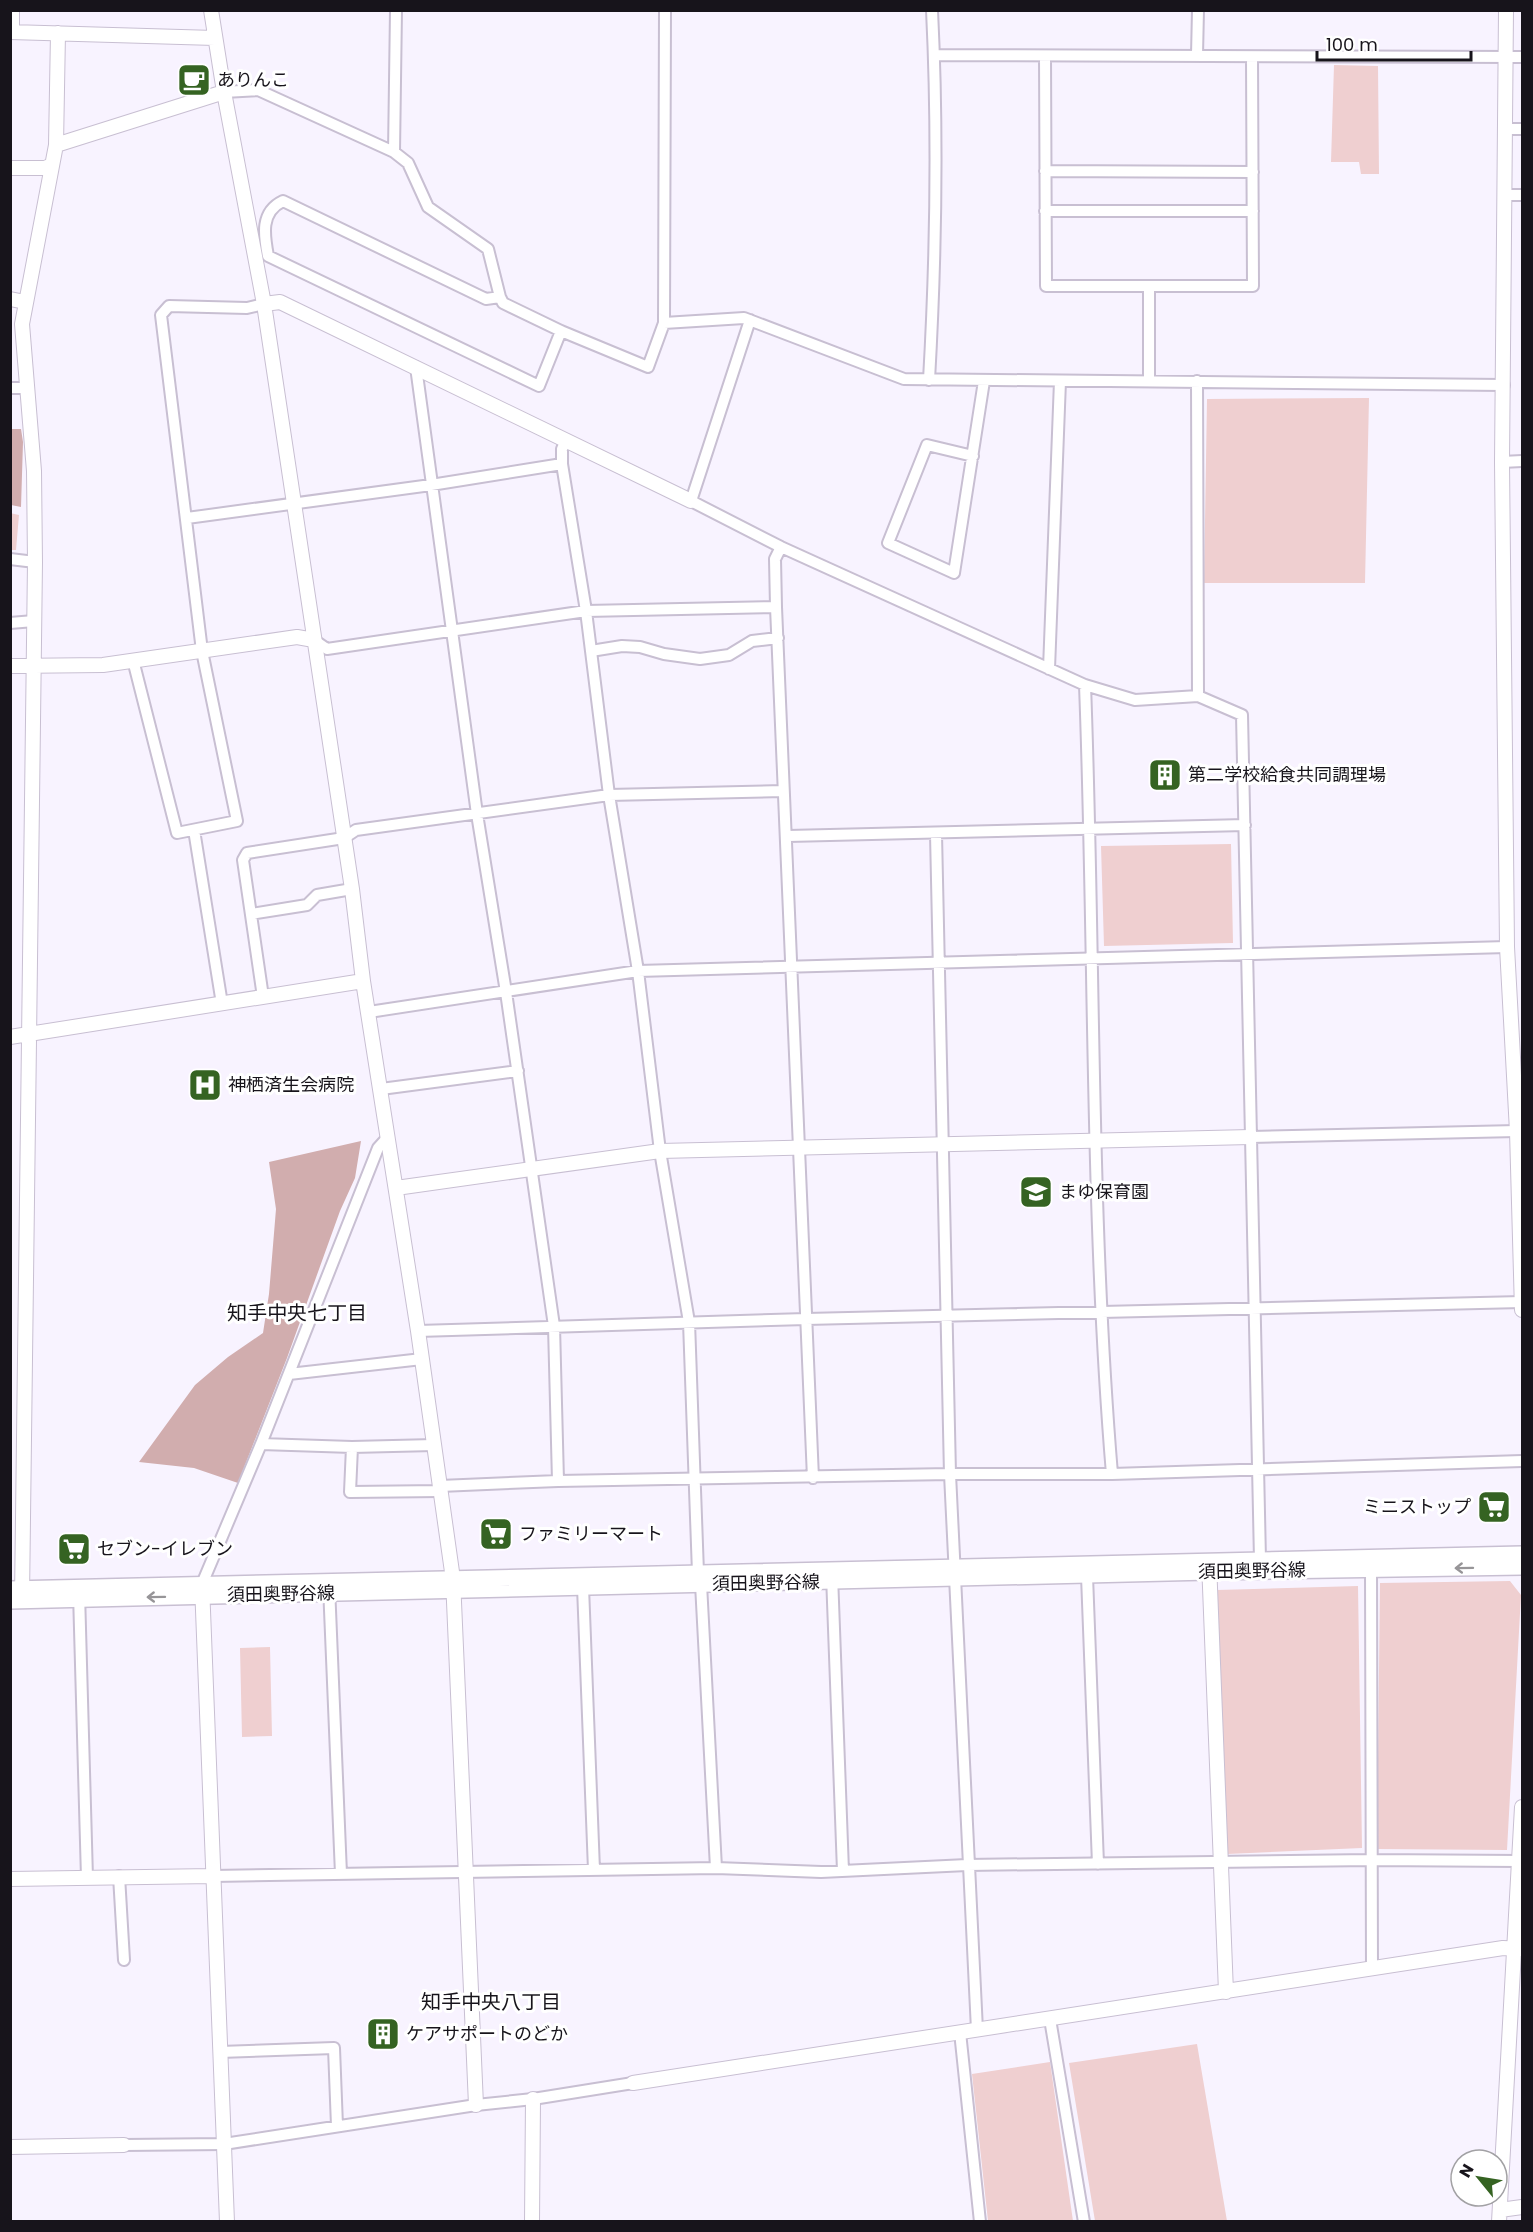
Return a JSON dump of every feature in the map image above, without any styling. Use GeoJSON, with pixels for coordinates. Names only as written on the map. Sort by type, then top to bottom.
{"type":"FeatureCollection","features":[{"type":"Feature","properties":{"kind":"main road","name":"須田奥野谷線"},"geometry":{"type":"LineString","coordinates":[[955,1573],[1087,1576],[1209,1567],[1260,1560],[1522,1554]]}},
{"type":"Feature","properties":{"kind":"main road","name":"須田奥野谷線"},"geometry":{"type":"LineString","coordinates":[[16,1594],[1209,1567],[1371,1569],[1522,1567]]}},
{"type":"Feature","properties":{"kind":"main road","name":"須田奥野谷線"},"geometry":{"type":"LineString","coordinates":[[453,1585],[583,1587],[700,1579]]}},
{"type":"Feature","properties":{"kind":"street"},"geometry":{"type":"LineString","coordinates":[[12,10],[11,32],[215,38]]}},
{"type":"Feature","properties":{"kind":"street"},"geometry":{"type":"LineString","coordinates":[[211,10],[264,304],[352,889],[363,981],[441,1488],[453,1585],[476,2105]]}},
{"type":"Feature","properties":{"kind":"street"},"geometry":{"type":"LineString","coordinates":[[394,152],[396,10]]}},
{"type":"Feature","properties":{"kind":"street"},"geometry":{"type":"LineString","coordinates":[[56,145],[224,92],[258,90],[394,152],[408,163],[428,207],[488,249],[503,303],[561,331],[648,367],[664,322],[665,10]]}},
{"type":"Feature","properties":{"kind":"street"},"geometry":{"type":"LineString","coordinates":[[929,380],[935,283],[932,10]]}},
{"type":"Feature","properties":{"kind":"street"},"geometry":{"type":"LineString","coordinates":[[1197,55],[1198,10]]}},
{"type":"Feature","properties":{"kind":"street"},"geometry":{"type":"LineString","coordinates":[[1506,10],[1502,462],[1508,947],[1517,1131],[1522,1310]]}},
{"type":"Feature","properties":{"kind":"street"},"geometry":{"type":"LineString","coordinates":[[16,1594],[35,664],[34,471],[22,324],[56,145],[58,33]]}},
{"type":"Feature","properties":{"kind":"street"},"geometry":{"type":"LineString","coordinates":[[934,55],[1522,57]]}},
{"type":"Feature","properties":{"kind":"street"},"geometry":{"type":"LineString","coordinates":[[1045,56],[1046,286],[1149,287],[1253,286],[1252,57]]}},
{"type":"Feature","properties":{"kind":"street"},"geometry":{"type":"LineString","coordinates":[[1505,129],[1522,129]]}},
{"type":"Feature","properties":{"kind":"street"},"geometry":{"type":"LineString","coordinates":[[10,168],[45,168],[52,165]]}},
{"type":"Feature","properties":{"kind":"street"},"geometry":{"type":"LineString","coordinates":[[1045,171],[1253,172]]}},
{"type":"Feature","properties":{"kind":"street"},"geometry":{"type":"LineString","coordinates":[[1504,195],[1522,195]]}},
{"type":"Feature","properties":{"kind":"street"},"geometry":{"type":"LineString","coordinates":[[500,297],[486,299],[283,201],[274,205],[263,230],[268,256],[539,386],[561,331]]}},
{"type":"Feature","properties":{"kind":"street"},"geometry":{"type":"LineString","coordinates":[[1045,211],[1253,211]]}},
{"type":"Feature","properties":{"kind":"street"},"geometry":{"type":"LineString","coordinates":[[1149,287],[1149,381]]}},
{"type":"Feature","properties":{"kind":"street"},"geometry":{"type":"LineString","coordinates":[[10,299],[25,302]]}},
{"type":"Feature","properties":{"kind":"street"},"geometry":{"type":"LineString","coordinates":[[133,660],[177,833],[237,821],[202,651],[161,315],[169,306],[247,308],[280,302],[781,547],[1085,685],[1135,700],[1198,696],[1242,715],[1260,1560]]}},
{"type":"Feature","properties":{"kind":"street"},"geometry":{"type":"LineString","coordinates":[[664,322],[744,318],[904,379],[1504,385]]}},
{"type":"Feature","properties":{"kind":"street"},"geometry":{"type":"LineString","coordinates":[[691,501],[750,320]]}},
{"type":"Feature","properties":{"kind":"street"},"geometry":{"type":"LineString","coordinates":[[416,367],[477,814],[518,1071],[554,1326],[558,1481]]}},
{"type":"Feature","properties":{"kind":"street"},"geometry":{"type":"LineString","coordinates":[[973,456],[927,445],[888,543],[954,573],[973,456],[984,381]]}},
{"type":"Feature","properties":{"kind":"street"},"geometry":{"type":"LineString","coordinates":[[1049,669],[1060,381]]}},
{"type":"Feature","properties":{"kind":"street"},"geometry":{"type":"LineString","coordinates":[[1197,381],[1198,696]]}},
{"type":"Feature","properties":{"kind":"street"},"geometry":{"type":"LineString","coordinates":[[10,388],[27,388]]}},
{"type":"Feature","properties":{"kind":"street"},"geometry":{"type":"LineString","coordinates":[[566,440],[562,449],[562,464],[586,611],[609,795],[638,971],[660,1151],[689,1322],[694,1480],[716,1868]]}},
{"type":"Feature","properties":{"kind":"street"},"geometry":{"type":"LineString","coordinates":[[1502,462],[1522,461]]}},
{"type":"Feature","properties":{"kind":"street"},"geometry":{"type":"LineString","coordinates":[[187,518],[431,485],[562,464]]}},
{"type":"Feature","properties":{"kind":"street"},"geometry":{"type":"LineString","coordinates":[[781,547],[775,559],[776,607],[783,791],[788,836],[813,1478]]}},
{"type":"Feature","properties":{"kind":"street"},"geometry":{"type":"LineString","coordinates":[[10,559],[35,562]]}},
{"type":"Feature","properties":{"kind":"street"},"geometry":{"type":"LineString","coordinates":[[10,666],[103,665],[297,637],[314,640],[327,649],[586,611],[776,607]]}},
{"type":"Feature","properties":{"kind":"street"},"geometry":{"type":"LineString","coordinates":[[10,622],[34,621]]}},
{"type":"Feature","properties":{"kind":"street"},"geometry":{"type":"LineString","coordinates":[[591,651],[622,646],[640,647],[664,654],[700,659],[729,655],[752,641],[778,639]]}},
{"type":"Feature","properties":{"kind":"street"},"geometry":{"type":"LineString","coordinates":[[1085,685],[1101,1313],[1112,1474]]}},
{"type":"Feature","properties":{"kind":"street"},"geometry":{"type":"LineString","coordinates":[[263,997],[243,860],[248,852],[344,838],[357,830],[609,795],[783,791]]}},
{"type":"Feature","properties":{"kind":"street"},"geometry":{"type":"LineString","coordinates":[[788,836],[1245,825]]}},
{"type":"Feature","properties":{"kind":"street"},"geometry":{"type":"LineString","coordinates":[[194,830],[222,1004]]}},
{"type":"Feature","properties":{"kind":"street"},"geometry":{"type":"LineString","coordinates":[[936,834],[950,1474],[967,1865],[977,2030]]}},
{"type":"Feature","properties":{"kind":"street"},"geometry":{"type":"LineString","coordinates":[[251,914],[307,905],[317,895],[352,889]]}},
{"type":"Feature","properties":{"kind":"street"},"geometry":{"type":"LineString","coordinates":[[369,1012],[638,971],[1522,947]]}},
{"type":"Feature","properties":{"kind":"street"},"geometry":{"type":"LineString","coordinates":[[10,1037],[363,981]]}},
{"type":"Feature","properties":{"kind":"street"},"geometry":{"type":"LineString","coordinates":[[381,1089],[518,1071]]}},
{"type":"Feature","properties":{"kind":"street"},"geometry":{"type":"LineString","coordinates":[[396,1188],[660,1151],[1517,1131]]}},
{"type":"Feature","properties":{"kind":"street"},"geometry":{"type":"LineString","coordinates":[[227,2222],[202,1590],[378,1148],[388,1137]]}},
{"type":"Feature","properties":{"kind":"street"},"geometry":{"type":"LineString","coordinates":[[418,1331],[689,1322],[1522,1302]]}},
{"type":"Feature","properties":{"kind":"street"},"geometry":{"type":"LineString","coordinates":[[289,1374],[422,1359]]}},
{"type":"Feature","properties":{"kind":"street"},"geometry":{"type":"LineString","coordinates":[[261,1444],[352,1448],[434,1445]]}},
{"type":"Feature","properties":{"kind":"street"},"geometry":{"type":"LineString","coordinates":[[352,1448],[350,1492],[558,1481],[950,1474],[1112,1474],[1522,1461]]}},
{"type":"Feature","properties":{"kind":"street"},"geometry":{"type":"LineString","coordinates":[[1209,1567],[1226,1992]]}},
{"type":"Feature","properties":{"kind":"street"},"geometry":{"type":"LineString","coordinates":[[1371,1569],[1372,1969]]}},
{"type":"Feature","properties":{"kind":"street"},"geometry":{"type":"LineString","coordinates":[[832,1576],[843,1871]]}},
{"type":"Feature","properties":{"kind":"street"},"geometry":{"type":"LineString","coordinates":[[1087,1576],[1098,1864]]}},
{"type":"Feature","properties":{"kind":"street"},"geometry":{"type":"LineString","coordinates":[[329,1587],[341,1874]]}},
{"type":"Feature","properties":{"kind":"street"},"geometry":{"type":"LineString","coordinates":[[583,1587],[594,1870]]}},
{"type":"Feature","properties":{"kind":"street"},"geometry":{"type":"LineString","coordinates":[[79,1593],[87,1878]]}},
{"type":"Feature","properties":{"kind":"street"},"geometry":{"type":"LineString","coordinates":[[1522,1807],[1519,1950],[1499,2216],[1522,2207]]}},
{"type":"Feature","properties":{"kind":"street"},"geometry":{"type":"LineString","coordinates":[[10,1879],[716,1868],[843,1871],[967,1865],[1220,1861],[1520,1861]]}},
{"type":"Feature","properties":{"kind":"street"},"geometry":{"type":"LineString","coordinates":[[119,1876],[124,1960]]}},
{"type":"Feature","properties":{"kind":"street"},"geometry":{"type":"LineString","coordinates":[[10,2147],[224,2144],[476,2105],[533,2099],[1503,1948],[1519,1950]]}},
{"type":"Feature","properties":{"kind":"street"},"geometry":{"type":"LineString","coordinates":[[1050,2019],[1084,2222]]}},
{"type":"Feature","properties":{"kind":"street"},"geometry":{"type":"LineString","coordinates":[[960,2032],[980,2222]]}},
{"type":"Feature","properties":{"kind":"street"},"geometry":{"type":"LineString","coordinates":[[220,2052],[334,2048],[337,2126]]}},
{"type":"Feature","properties":{"kind":"street"},"geometry":{"type":"LineString","coordinates":[[532,2222],[533,2099]]}},
{"type":"Feature","properties":{"kind":"shaded area"},"geometry":{"type":"Polygon","coordinates":[[[1334,65],[1378,66],[1379,174],[1361,174],[1359,162],[1331,162],[1334,65]]]}},
{"type":"Feature","properties":{"kind":"shaded area"},"geometry":{"type":"Polygon","coordinates":[[[1369,398],[1365,583],[1204,583],[1207,399],[1369,398]]]}},
{"type":"Feature","properties":{"kind":"shaded area"},"geometry":{"type":"Polygon","coordinates":[[[11,429],[21,429],[23,442],[21,507],[11,505],[11,429]]]}},
{"type":"Feature","properties":{"kind":"shaded area"},"geometry":{"type":"Polygon","coordinates":[[[10,513],[19,515],[16,550],[11,550],[10,513]]]}},
{"type":"Feature","properties":{"kind":"shaded area"},"geometry":{"type":"Polygon","coordinates":[[[1231,844],[1233,943],[1104,946],[1101,846],[1231,844]]]}},
{"type":"Feature","properties":{"kind":"shaded area"},"geometry":{"type":"Polygon","coordinates":[[[361,1141],[355,1178],[340,1211],[287,1358],[238,1483],[194,1468],[139,1462],[195,1385],[228,1357],[263,1333],[269,1294],[276,1209],[269,1162],[361,1141]]]}},
{"type":"Feature","properties":{"kind":"shaded area"},"geometry":{"type":"Polygon","coordinates":[[[1510,1581],[1521,1595],[1507,1850],[1377,1849],[1380,1583],[1510,1581]]]}},
{"type":"Feature","properties":{"kind":"shaded area"},"geometry":{"type":"Polygon","coordinates":[[[1358,1586],[1362,1848],[1227,1854],[1217,1590],[1358,1586]]]}},
{"type":"Feature","properties":{"kind":"shaded area"},"geometry":{"type":"Polygon","coordinates":[[[270,1647],[272,1736],[242,1737],[240,1648],[270,1647]]]}},
{"type":"Feature","properties":{"kind":"shaded area"},"geometry":{"type":"Polygon","coordinates":[[[1197,2044],[1227,2221],[1095,2221],[1069,2063],[1197,2044]]]}},
{"type":"Feature","properties":{"kind":"shaded area"},"geometry":{"type":"Polygon","coordinates":[[[1050,2062],[1073,2221],[988,2221],[972,2074],[1050,2062]]]}},
{"type":"Feature","properties":{"kind":"place","name":"ありんこ"},"geometry":{"type":"Point","coordinates":[194,80]}},
{"type":"Feature","properties":{"kind":"place","name":"第二学校給食共同調理場"},"geometry":{"type":"Point","coordinates":[1165,775]}},
{"type":"Feature","properties":{"kind":"place","name":"神栖済生会病院"},"geometry":{"type":"Point","coordinates":[205,1085]}},
{"type":"Feature","properties":{"kind":"place","name":"まゆ保育園"},"geometry":{"type":"Point","coordinates":[1036,1192]}},
{"type":"Feature","properties":{"kind":"place","name":"ミニストップ"},"geometry":{"type":"Point","coordinates":[1494,1507]}},
{"type":"Feature","properties":{"kind":"place","name":"ファミリーマート"},"geometry":{"type":"Point","coordinates":[496,1534]}},
{"type":"Feature","properties":{"kind":"place","name":"セブン-イレブン"},"geometry":{"type":"Point","coordinates":[74,1549]}},
{"type":"Feature","properties":{"kind":"place","name":"ケアサポートのどか"},"geometry":{"type":"Point","coordinates":[383,2034]}},
{"type":"Feature","properties":{"kind":"district","name":"知手中央七丁目"},"geometry":{"type":"Point","coordinates":[297,1313]}},
{"type":"Feature","properties":{"kind":"district","name":"知手中央八丁目"},"geometry":{"type":"Point","coordinates":[491,2002]}}]}
